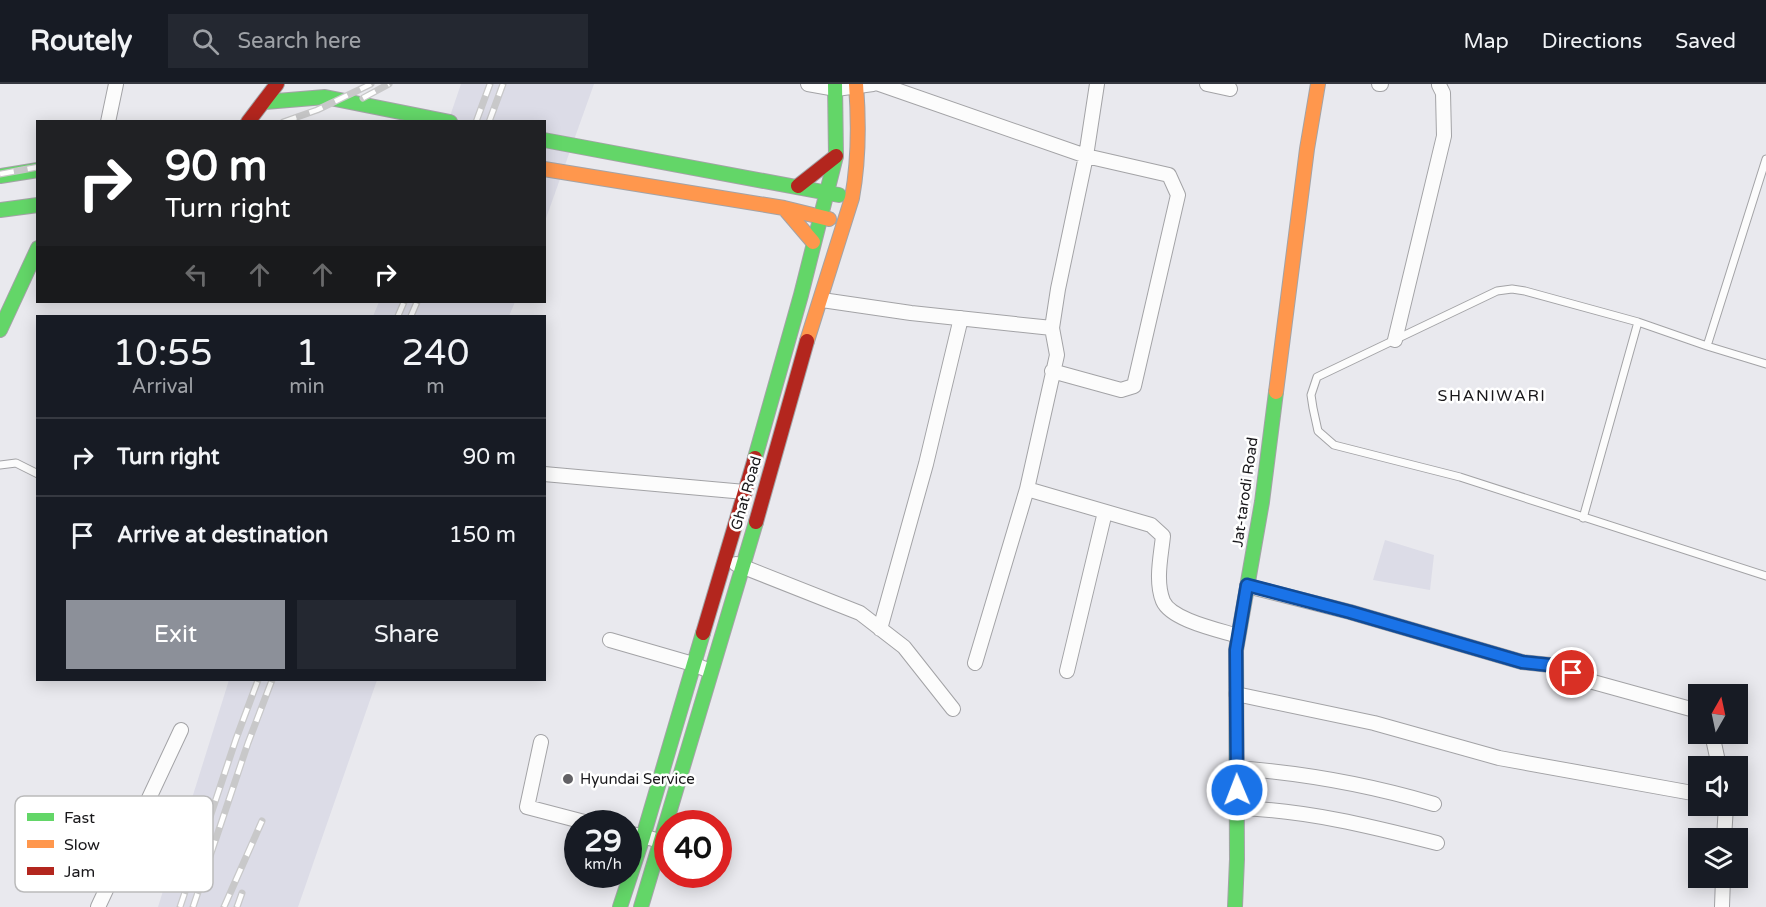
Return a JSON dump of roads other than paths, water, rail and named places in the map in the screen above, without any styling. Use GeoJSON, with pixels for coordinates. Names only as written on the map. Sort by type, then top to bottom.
{"type":"FeatureCollection","features":[{"type":"Feature","properties":{"kind":"main road"},"geometry":{"type":"LineString","coordinates":[[250,120],[277,84]]}},
{"type":"Feature","properties":{"kind":"main road","name":"Jat-tarodi Road"},"geometry":{"type":"LineString","coordinates":[[1235,907],[1236,650],[1262,502],[1307,149],[1318,84]]}},
{"type":"Feature","properties":{"kind":"main road","name":"Ghat Road"},"geometry":{"type":"LineString","coordinates":[[670,810],[795,383],[852,198],[858,169],[860,134],[856,85]]}},
{"type":"Feature","properties":{"kind":"main road","name":"Ghat Road"},"geometry":{"type":"LineString","coordinates":[[620,907],[726,559],[827,192],[836,156],[836,86]]}},
{"type":"Feature","properties":{"kind":"main road"},"geometry":{"type":"LineString","coordinates":[[265,102],[323,91],[442,120]]}},
{"type":"Feature","properties":{"kind":"main road"},"geometry":{"type":"LineString","coordinates":[[546,140],[852,198]]}},
{"type":"Feature","properties":{"kind":"main road"},"geometry":{"type":"LineString","coordinates":[[798,186],[836,156]]}},
{"type":"Feature","properties":{"kind":"main road"},"geometry":{"type":"LineString","coordinates":[[546,169],[784,208],[844,223]]}},
{"type":"Feature","properties":{"kind":"main road"},"geometry":{"type":"LineString","coordinates":[[0,176],[36,170]]}},
{"type":"Feature","properties":{"kind":"main road"},"geometry":{"type":"LineString","coordinates":[[0,210],[36,205]]}},
{"type":"Feature","properties":{"kind":"main road"},"geometry":{"type":"LineString","coordinates":[[784,208],[813,242]]}},
{"type":"Feature","properties":{"kind":"main road"},"geometry":{"type":"LineString","coordinates":[[0,330],[7,301],[36,251]]}},
{"type":"Feature","properties":{"kind":"main road","name":"Ghat Road"},"geometry":{"type":"LineString","coordinates":[[641,907],[654,864]]}},
{"type":"Feature","properties":{"kind":"street"},"geometry":{"type":"LineString","coordinates":[[108,120],[116,84]]}},
{"type":"Feature","properties":{"kind":"street"},"geometry":{"type":"LineString","coordinates":[[808,84],[836,86],[873,84]]}},
{"type":"Feature","properties":{"kind":"street"},"geometry":{"type":"LineString","coordinates":[[879,84],[1086,156],[1169,175],[1178,195],[1134,386],[1121,390],[1052,371]]}},
{"type":"Feature","properties":{"kind":"street"},"geometry":{"type":"LineString","coordinates":[[975,663],[1027,489],[1057,356],[1052,328],[1086,156],[1097,84]]}},
{"type":"Feature","properties":{"kind":"street"},"geometry":{"type":"LineString","coordinates":[[1207,84],[1230,89]]}},
{"type":"Feature","properties":{"kind":"street"},"geometry":{"type":"LineString","coordinates":[[1395,340],[1444,135],[1443,93],[1439,84],[1433,84]]}},
{"type":"Feature","properties":{"kind":"street"},"geometry":{"type":"LineString","coordinates":[[822,300],[1052,328]]}},
{"type":"Feature","properties":{"kind":"street"},"geometry":{"type":"LineString","coordinates":[[880,629],[926,464],[962,318]]}},
{"type":"Feature","properties":{"kind":"street"},"geometry":{"type":"LineString","coordinates":[[546,474],[745,492]]}},
{"type":"Feature","properties":{"kind":"street"},"geometry":{"type":"LineString","coordinates":[[1027,489],[1151,525],[1163,536],[1159,573],[1163,602],[1182,619],[1238,636]]}},
{"type":"Feature","properties":{"kind":"street"},"geometry":{"type":"LineString","coordinates":[[1067,671],[1105,512]]}},
{"type":"Feature","properties":{"kind":"street"},"geometry":{"type":"LineString","coordinates":[[726,559],[860,612],[904,648],[953,709]]}},
{"type":"Feature","properties":{"kind":"street"},"geometry":{"type":"LineString","coordinates":[[1247,585],[1522,662],[1550,665],[1593,682],[1688,708]]}},
{"type":"Feature","properties":{"kind":"street"},"geometry":{"type":"LineString","coordinates":[[610,640],[710,671]]}},
{"type":"Feature","properties":{"kind":"street"},"geometry":{"type":"LineString","coordinates":[[1236,694],[1374,723],[1499,758],[1688,792]]}},
{"type":"Feature","properties":{"kind":"street"},"geometry":{"type":"LineString","coordinates":[[150,796],[181,730]]}},
{"type":"Feature","properties":{"kind":"street"},"geometry":{"type":"LineString","coordinates":[[541,742],[528,807],[564,817]]}},
{"type":"Feature","properties":{"kind":"street"},"geometry":{"type":"LineString","coordinates":[[1236,768],[1294,774],[1397,793],[1434,804]]}},
{"type":"Feature","properties":{"kind":"street"},"geometry":{"type":"LineString","coordinates":[[1236,808],[1276,809],[1334,818],[1437,843]]}},
{"type":"Feature","properties":{"kind":"street"},"geometry":{"type":"LineString","coordinates":[[643,837],[654,839]]}},
{"type":"Feature","properties":{"kind":"street"},"geometry":{"type":"LineString","coordinates":[[1722,907],[1723,888]]}},
{"type":"Feature","properties":{"kind":"street"},"geometry":{"type":"LineString","coordinates":[[98,907],[105,892]]}},
{"type":"Feature","properties":{"kind":"lane"},"geometry":{"type":"LineString","coordinates":[[1707,346],[1766,159]]}},
{"type":"Feature","properties":{"kind":"lane"},"geometry":{"type":"LineString","coordinates":[[1766,364],[1638,322],[1512,289],[1497,291],[1317,377],[1311,395],[1318,431],[1334,445],[1460,477],[1766,576]]}},
{"type":"Feature","properties":{"kind":"lane"},"geometry":{"type":"LineString","coordinates":[[1583,518],[1638,322]]}},
{"type":"Feature","properties":{"kind":"lane"},"geometry":{"type":"LineString","coordinates":[[0,465],[16,463],[36,473]]}},
{"type":"Feature","properties":{"kind":"railway"},"geometry":{"type":"LineString","coordinates":[[289,120],[317,110],[371,84]]}},
{"type":"Feature","properties":{"kind":"railway"},"geometry":{"type":"LineString","coordinates":[[363,98],[389,84]]}},
{"type":"Feature","properties":{"kind":"railway"},"geometry":{"type":"LineString","coordinates":[[477,120],[490,84]]}},
{"type":"Feature","properties":{"kind":"railway"},"geometry":{"type":"LineString","coordinates":[[490,120],[503,84]]}},
{"type":"Feature","properties":{"kind":"railway"},"geometry":{"type":"LineString","coordinates":[[0,174],[36,167]]}},
{"type":"Feature","properties":{"kind":"railway"},"geometry":{"type":"LineString","coordinates":[[398,315],[404,303]]}},
{"type":"Feature","properties":{"kind":"railway"},"geometry":{"type":"LineString","coordinates":[[411,315],[417,303]]}},
{"type":"Feature","properties":{"kind":"railway"},"geometry":{"type":"LineString","coordinates":[[213,808],[258,681]]}},
{"type":"Feature","properties":{"kind":"railway"},"geometry":{"type":"LineString","coordinates":[[213,847],[272,681]]}},
{"type":"Feature","properties":{"kind":"railway"},"geometry":{"type":"LineString","coordinates":[[224,907],[262,821]]}},
{"type":"Feature","properties":{"kind":"railway"},"geometry":{"type":"LineString","coordinates":[[180,907],[185,892]]}},
{"type":"Feature","properties":{"kind":"railway"},"geometry":{"type":"LineString","coordinates":[[193,907],[198,892]]}},
{"type":"Feature","properties":{"kind":"railway"},"geometry":{"type":"LineString","coordinates":[[237,907],[242,893]]}},
{"type":"Feature","properties":{"kind":"place","name":"Hyundai Service"},"geometry":{"type":"Point","coordinates":[568,779]}},
{"type":"Feature","properties":{"kind":"district","name":"SHANIWARI"},"geometry":{"type":"Point","coordinates":[1492,396]}}]}
